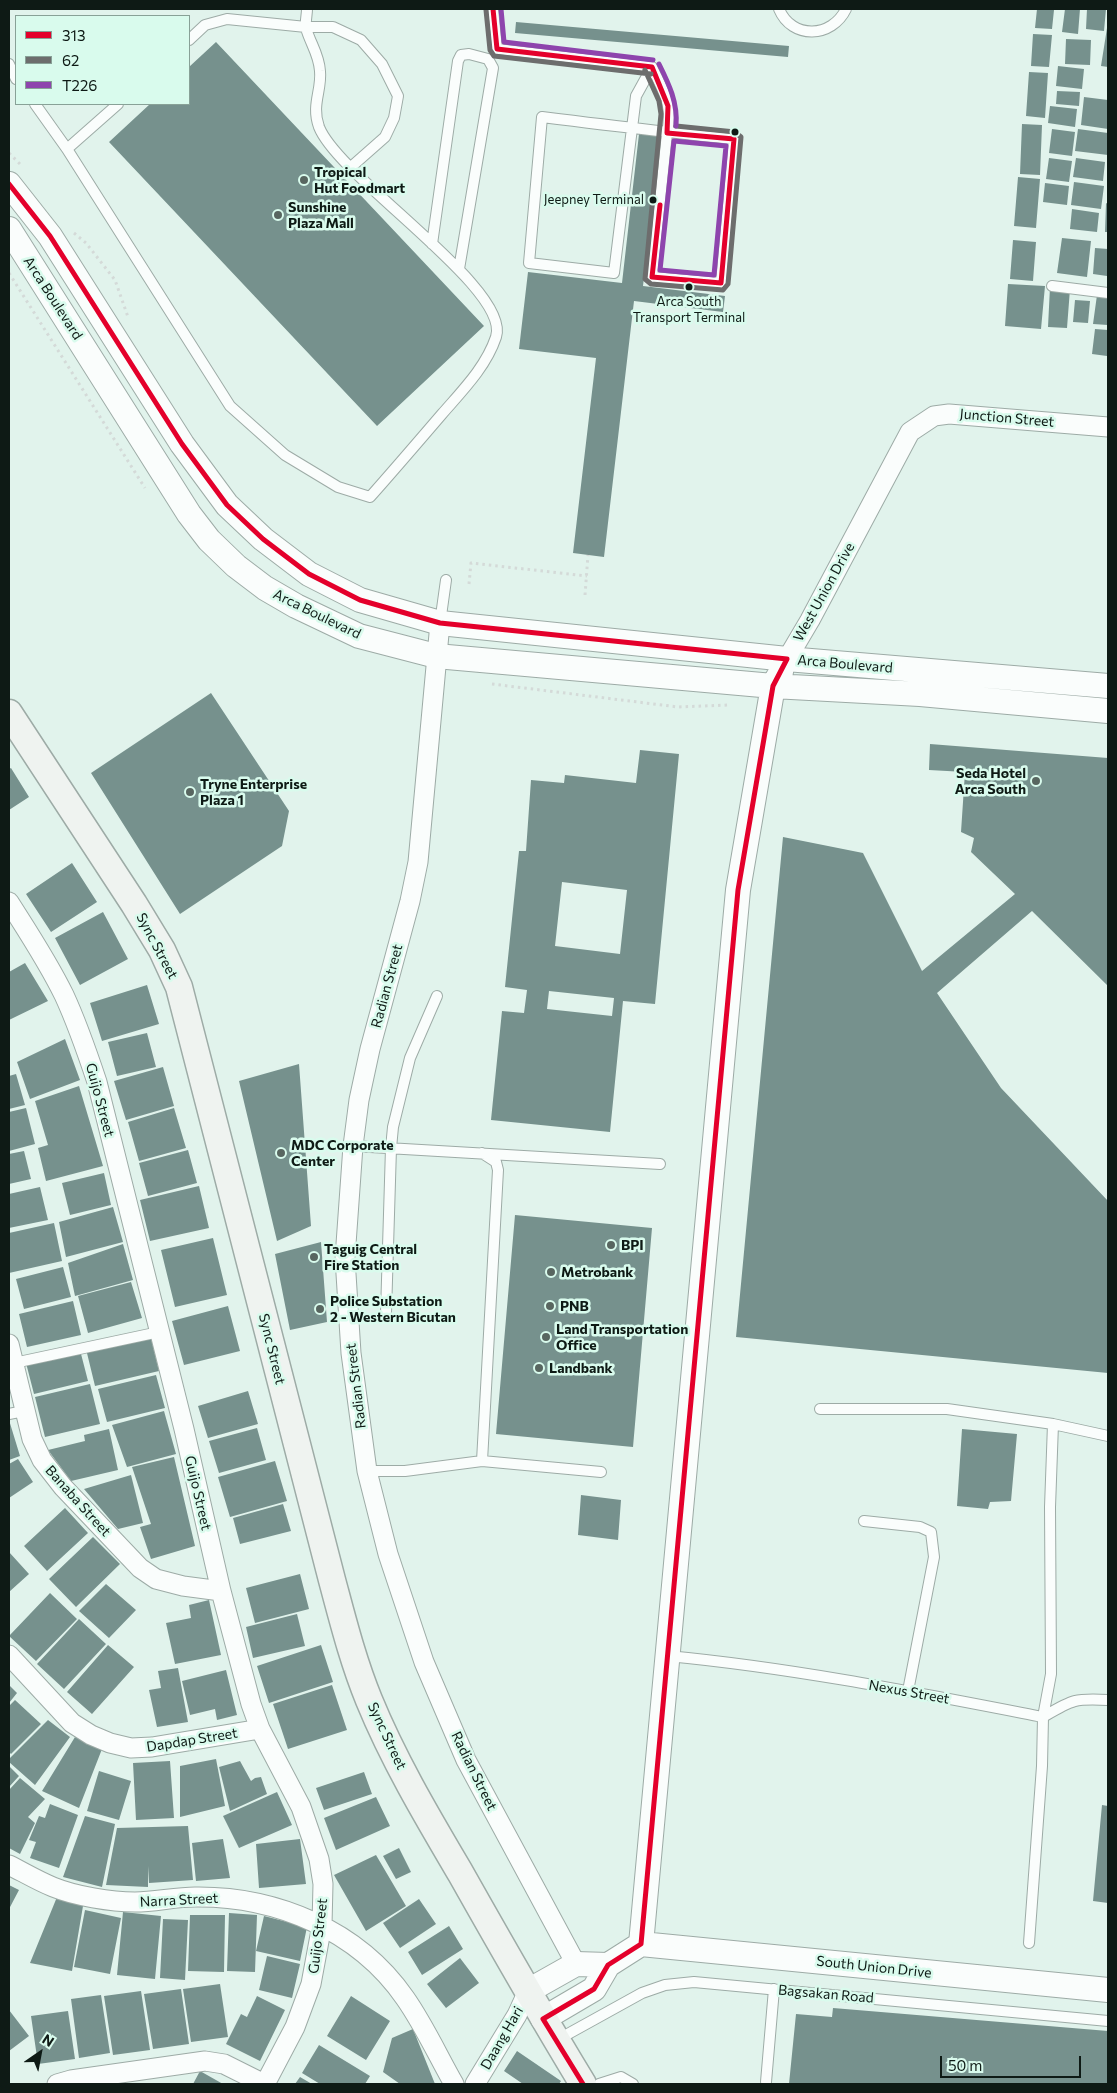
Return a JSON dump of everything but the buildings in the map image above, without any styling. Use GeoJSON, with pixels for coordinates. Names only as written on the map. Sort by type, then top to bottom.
{"type":"FeatureCollection","features":[{"type":"Feature","properties":{"kind":"main road","name":"Sync Street"},"geometry":{"type":"LineString","coordinates":[[9,713],[139,911],[162,950],[179,987],[350,1647],[369,1700],[396,1758],[528,1992],[583,2084]]}},
{"type":"Feature","properties":{"kind":"street","name":"Arca Boulevard"},"geometry":{"type":"LineString","coordinates":[[9,184],[50,236],[182,444],[227,505],[263,540],[309,574],[360,600],[440,623],[787,659],[1108,686]]}},
{"type":"Feature","properties":{"kind":"street","name":"Arca Boulevard"},"geometry":{"type":"LineString","coordinates":[[9,229],[189,514],[210,540],[236,566],[265,588],[296,606],[359,636],[436,656],[773,686],[920,694],[1108,711]]}},
{"type":"Feature","properties":{"kind":"street","name":"Junction Street"},"geometry":{"type":"LineString","coordinates":[[910,432],[934,416],[949,414],[1108,427]]}},
{"type":"Feature","properties":{"kind":"street","name":"West Union Drive"},"geometry":{"type":"LineString","coordinates":[[641,1944],[738,890],[773,686],[910,432]]}},
{"type":"Feature","properties":{"kind":"street","name":"Radian Street"},"geometry":{"type":"LineString","coordinates":[[440,623],[418,862],[410,901],[370,1049],[359,1100],[353,1146],[345,1258],[351,1353],[366,1471],[388,1554],[424,1662],[466,1760],[576,1964]]}},
{"type":"Feature","properties":{"kind":"street","name":"Guijo Street"},"geometry":{"type":"LineString","coordinates":[[9,902],[43,956],[64,995],[97,1082],[184,1429],[221,1590],[260,1729],[301,1807],[319,1859],[323,1884],[322,1925],[311,1984],[304,2006],[264,2084]]}},
{"type":"Feature","properties":{"kind":"street","name":"Banaba Street"},"geometry":{"type":"LineString","coordinates":[[9,1344],[14,1363],[16,1412],[42,1460],[63,1487],[140,1568],[156,1579],[183,1586],[221,1590]]}},
{"type":"Feature","properties":{"kind":"street","name":"Dapdap Street"},"geometry":{"type":"LineString","coordinates":[[9,1655],[72,1723],[91,1735],[110,1743],[131,1748],[152,1747],[260,1729]]}},
{"type":"Feature","properties":{"kind":"street","name":"Narra Street"},"geometry":{"type":"LineString","coordinates":[[9,1865],[54,1888],[114,1901],[136,1902],[192,1896],[234,1898],[292,1912],[322,1925],[349,1941],[376,1964],[404,1997],[454,2084]]}},
{"type":"Feature","properties":{"kind":"street"},"geometry":{"type":"LineString","coordinates":[[550,2029],[594,1989],[608,1965],[641,1944]]}},
{"type":"Feature","properties":{"kind":"street","name":"South Union Drive"},"geometry":{"type":"LineString","coordinates":[[641,1944],[1108,1990]]}},
{"type":"Feature","properties":{"kind":"street"},"geometry":{"type":"LineString","coordinates":[[528,1992],[576,1964],[608,1965]]}},
{"type":"Feature","properties":{"kind":"street","name":"Daang Hari"},"geometry":{"type":"LineString","coordinates":[[475,2084],[517,2015],[528,1992]]}},
{"type":"Feature","properties":{"kind":"street"},"geometry":{"type":"LineString","coordinates":[[57,2084],[71,2080],[205,2061],[224,2064],[264,2084]]}},
{"type":"Feature","properties":{"kind":"lane"},"geometry":{"type":"LineString","coordinates":[[35,105],[68,149],[230,406],[285,455],[338,487],[370,497],[477,374],[497,336],[496,320],[490,308],[459,269],[351,167],[330,144],[319,127],[316,95],[321,73],[318,53],[306,27],[307,9]]}},
{"type":"Feature","properties":{"kind":"lane"},"geometry":{"type":"LineString","coordinates":[[492,9],[497,49],[652,67]]}},
{"type":"Feature","properties":{"kind":"lane"},"geometry":{"type":"LineString","coordinates":[[779,9],[788,22],[796,28],[816,32],[835,24],[842,17],[846,9]]}},
{"type":"Feature","properties":{"kind":"lane"},"geometry":{"type":"LineString","coordinates":[[190,39],[204,25],[227,19],[306,27],[333,27],[361,40],[382,64],[398,96],[394,118],[384,137],[351,167]]}},
{"type":"Feature","properties":{"kind":"lane"},"geometry":{"type":"LineString","coordinates":[[432,244],[458,61],[461,55],[469,54],[488,59],[492,68],[459,269]]}},
{"type":"Feature","properties":{"kind":"lane"},"geometry":{"type":"LineString","coordinates":[[652,67],[636,96],[631,128],[614,273],[529,263],[542,117],[631,128],[667,133],[734,139],[721,283],[652,277],[667,133],[670,116],[668,102],[652,67]]}},
{"type":"Feature","properties":{"kind":"lane"},"geometry":{"type":"LineString","coordinates":[[68,149],[117,105]]}},
{"type":"Feature","properties":{"kind":"lane"},"geometry":{"type":"LineString","coordinates":[[1052,286],[1108,292]]}},
{"type":"Feature","properties":{"kind":"lane"},"geometry":{"type":"LineString","coordinates":[[440,623],[446,580]]}},
{"type":"Feature","properties":{"kind":"lane"},"geometry":{"type":"LineString","coordinates":[[386,1313],[393,1127],[410,1058],[437,996]]}},
{"type":"Feature","properties":{"kind":"lane"},"geometry":{"type":"LineString","coordinates":[[353,1146],[660,1164]]}},
{"type":"Feature","properties":{"kind":"lane"},"geometry":{"type":"LineString","coordinates":[[482,1153],[496,1162],[498,1170],[482,1461]]}},
{"type":"Feature","properties":{"kind":"lane"},"geometry":{"type":"LineString","coordinates":[[14,1363],[159,1332]]}},
{"type":"Feature","properties":{"kind":"lane"},"geometry":{"type":"LineString","coordinates":[[820,1409],[947,1409],[1053,1424],[1108,1436]]}},
{"type":"Feature","properties":{"kind":"lane"},"geometry":{"type":"LineString","coordinates":[[1029,1943],[1042,1766],[1043,1717],[1050,1674],[1050,1507],[1053,1424]]}},
{"type":"Feature","properties":{"kind":"lane"},"geometry":{"type":"LineString","coordinates":[[366,1471],[405,1471],[482,1461],[601,1472]]}},
{"type":"Feature","properties":{"kind":"lane"},"geometry":{"type":"LineString","coordinates":[[864,1521],[920,1527],[931,1532],[934,1557],[908,1691]]}},
{"type":"Feature","properties":{"kind":"lane","name":"Nexus Street"},"geometry":{"type":"LineString","coordinates":[[668,1656],[908,1691],[1043,1717]]}},
{"type":"Feature","properties":{"kind":"lane"},"geometry":{"type":"LineString","coordinates":[[1043,1717],[1067,1702],[1081,1698],[1108,1700]]}},
{"type":"Feature","properties":{"kind":"lane","name":"Bagsakan Road"},"geometry":{"type":"LineString","coordinates":[[550,2029],[615,2006],[642,1993],[665,1985],[694,1982],[1108,2021]]}},
{"type":"Feature","properties":{"kind":"lane"},"geometry":{"type":"LineString","coordinates":[[766,2082],[774,1989]]}},
{"type":"Feature","properties":{"kind":"lane"},"geometry":{"type":"LineString","coordinates":[[599,2084],[621,2076],[633,2084]]}},
{"type":"Feature","properties":{"kind":"path"},"geometry":{"type":"LineString","coordinates":[[585,595],[588,555]]}},
{"type":"Feature","properties":{"kind":"path"},"geometry":{"type":"LineString","coordinates":[[469,584],[471,562],[587,576]]}},
{"type":"Feature","properties":{"kind":"path"},"geometry":{"type":"LineString","coordinates":[[486,683],[678,707],[731,705]]}},
{"type":"Feature","properties":{"kind":"transit line","name":"313"},"geometry":{"type":"LineString","coordinates":[[493,9],[497,49],[652,67],[668,106],[667,133],[734,139],[721,283],[652,277],[660,205]]}},
{"type":"Feature","properties":{"kind":"transit line","name":"T226"},"geometry":{"type":"LineString","coordinates":[[501,9],[504,42],[653,60]]}},
{"type":"Feature","properties":{"kind":"transit line","name":"62"},"geometry":{"type":"LineString","coordinates":[[486,10],[490,50],[494,56],[651,74]]}},
{"type":"Feature","properties":{"kind":"transit line","name":"T226"},"geometry":{"type":"LineString","coordinates":[[659,64],[669,86],[676,109],[676,126]]}},
{"type":"Feature","properties":{"kind":"transit line","name":"62"},"geometry":{"type":"LineString","coordinates":[[645,70],[659,101],[661,114],[645,279],[651,284],[723,290],[728,284],[741,137],[735,132],[676,126]]}},
{"type":"Feature","properties":{"kind":"transit line","name":"T226"},"geometry":{"type":"LineString","coordinates":[[674,141],[726,146],[714,275],[660,270],[674,141]]}},
{"type":"Feature","properties":{"kind":"transit line","name":"313"},"geometry":{"type":"LineString","coordinates":[[9,184],[50,236],[182,444],[227,505],[263,539],[309,574],[360,600],[440,623],[787,659],[773,686],[738,890],[641,1944],[608,1965],[594,1989],[543,2019],[583,2084]]}},
{"type":"Feature","properties":{"kind":"place","name":"Tropical Hut Foodmart"},"geometry":{"type":"Point","coordinates":[304,180]}},
{"type":"Feature","properties":{"kind":"place","name":"Jeepney Terminal"},"geometry":{"type":"Point","coordinates":[653,200]}},
{"type":"Feature","properties":{"kind":"place","name":"Sunshine Plaza Mall"},"geometry":{"type":"Point","coordinates":[278,215]}},
{"type":"Feature","properties":{"kind":"place","name":"Arca South Transport Terminal"},"geometry":{"type":"Point","coordinates":[689,287]}},
{"type":"Feature","properties":{"kind":"place","name":"Seda Hotel Arca South"},"geometry":{"type":"Point","coordinates":[1036,781]}},
{"type":"Feature","properties":{"kind":"place","name":"Tryne Enterprise Plaza 1"},"geometry":{"type":"Point","coordinates":[190,792]}},
{"type":"Feature","properties":{"kind":"place","name":"MDC Corporate Center"},"geometry":{"type":"Point","coordinates":[281,1153]}},
{"type":"Feature","properties":{"kind":"place","name":"BPI"},"geometry":{"type":"Point","coordinates":[611,1245]}},
{"type":"Feature","properties":{"kind":"place","name":"Taguig Central Fire Station"},"geometry":{"type":"Point","coordinates":[314,1257]}},
{"type":"Feature","properties":{"kind":"place","name":"Metrobank"},"geometry":{"type":"Point","coordinates":[551,1272]}},
{"type":"Feature","properties":{"kind":"place","name":"PNB"},"geometry":{"type":"Point","coordinates":[550,1306]}},
{"type":"Feature","properties":{"kind":"place","name":"Police Substation 2 - Western Bicutan"},"geometry":{"type":"Point","coordinates":[320,1309]}},
{"type":"Feature","properties":{"kind":"place","name":"Land Transportation Office"},"geometry":{"type":"Point","coordinates":[546,1337]}},
{"type":"Feature","properties":{"kind":"place","name":"Landbank"},"geometry":{"type":"Point","coordinates":[539,1368]}}]}
